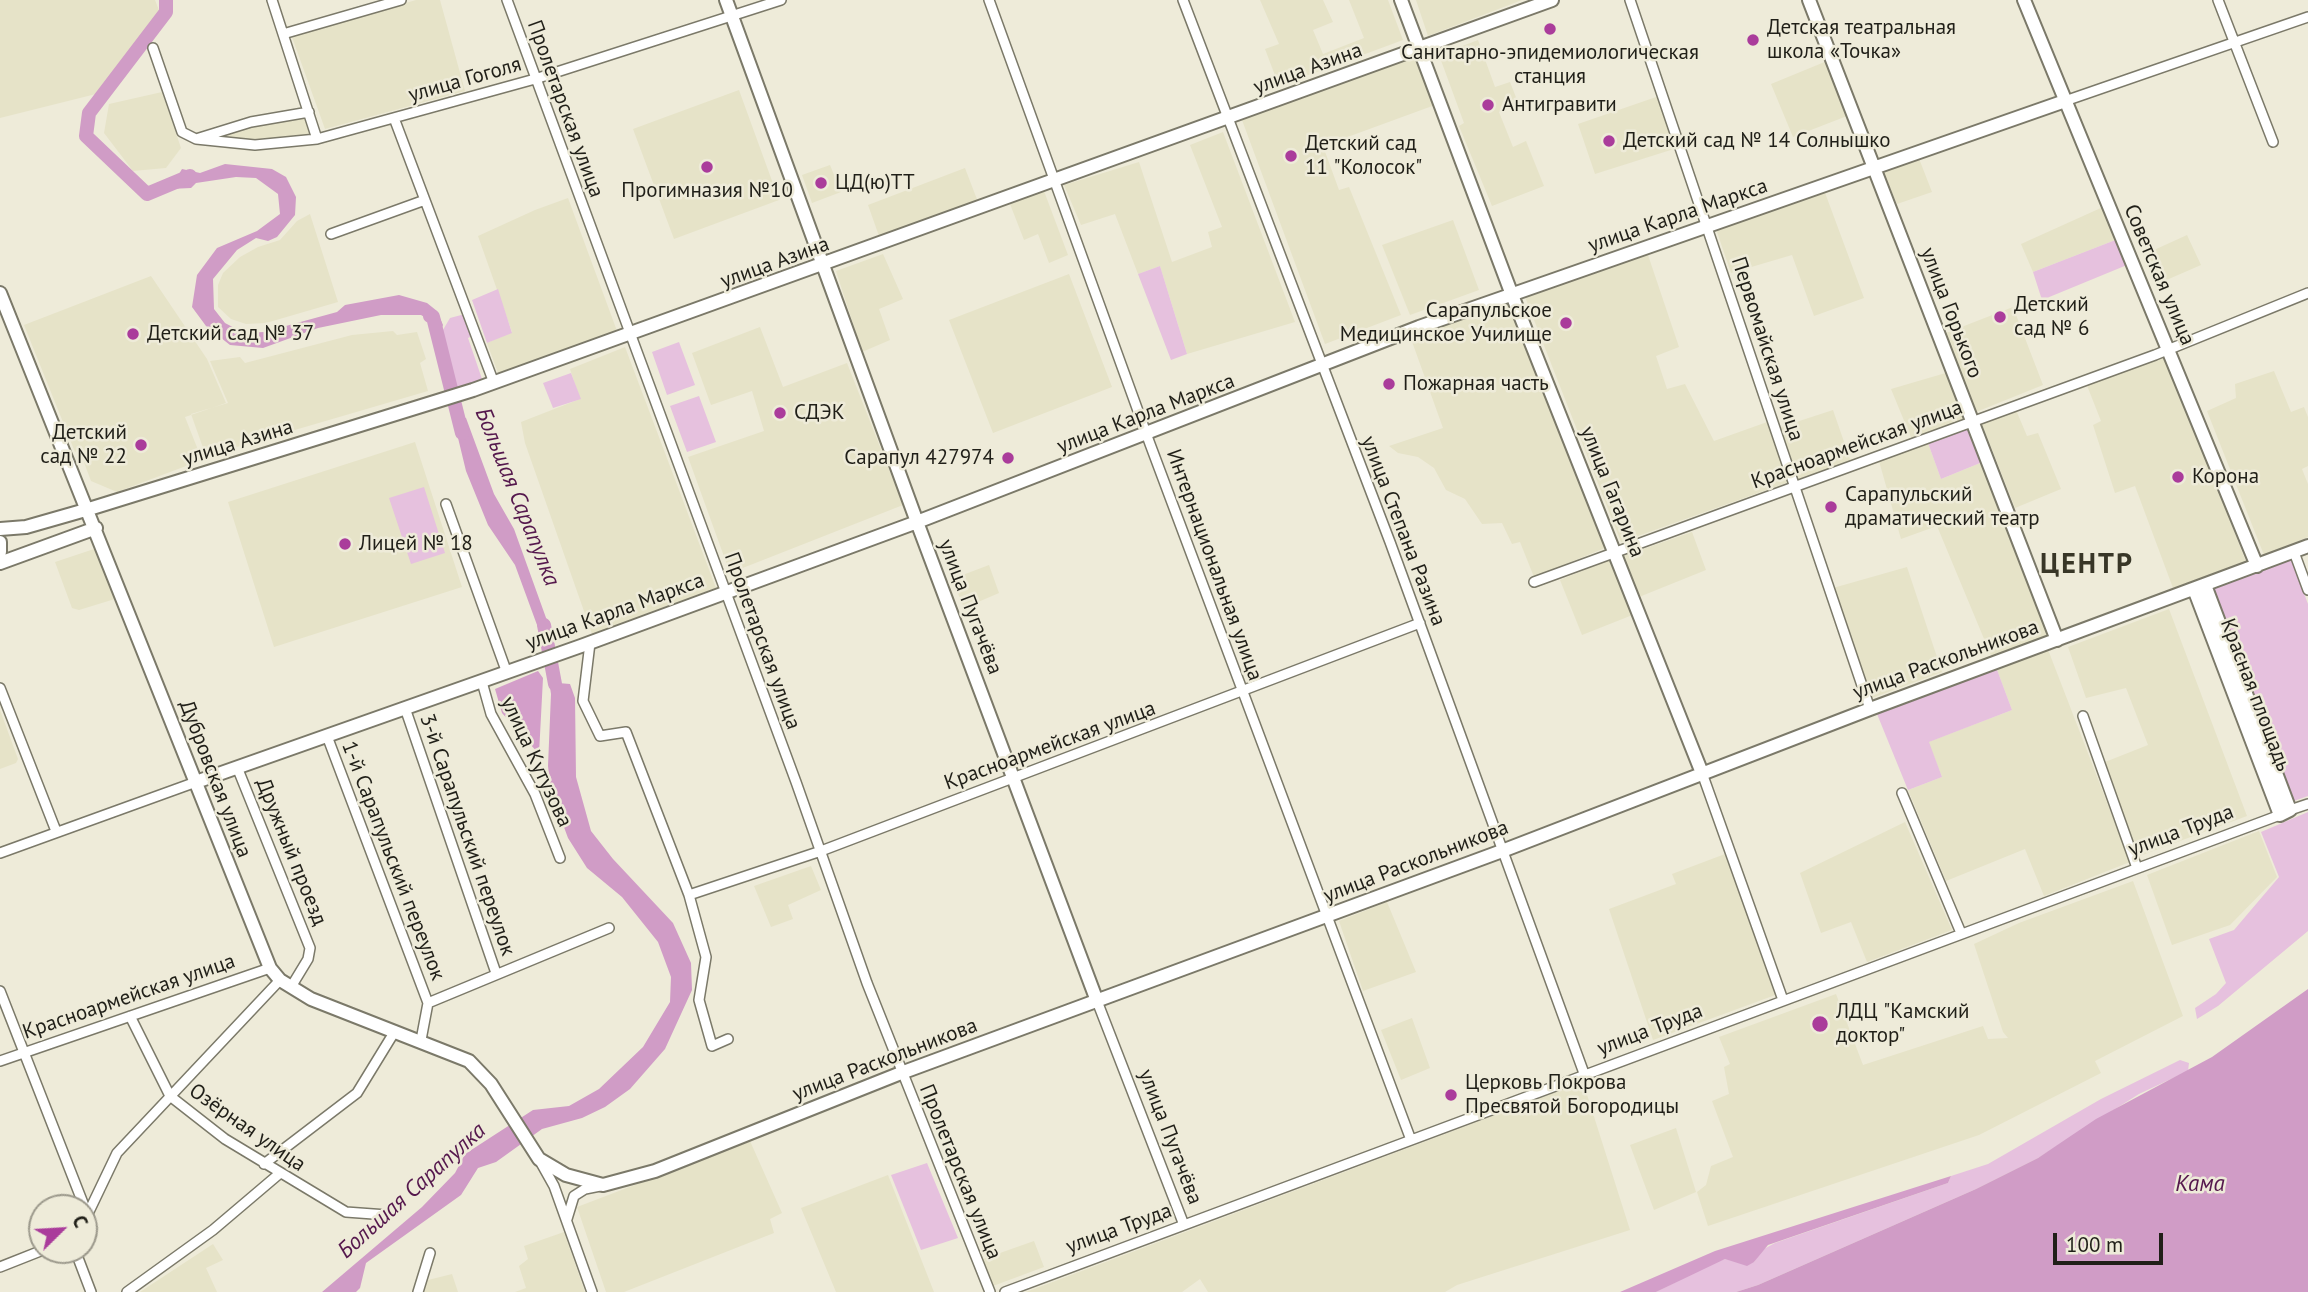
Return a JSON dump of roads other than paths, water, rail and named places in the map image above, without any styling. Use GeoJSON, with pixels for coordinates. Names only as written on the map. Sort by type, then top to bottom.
{"type":"FeatureCollection","features":[{"type":"Feature","properties":{"kind":"main road","name":"улица Пугачёва"},"geometry":{"type":"LineString","coordinates":[[726,0],[917,522],[1097,1001]]}},
{"type":"Feature","properties":{"kind":"main road","name":"улица Гагарина"},"geometry":{"type":"LineString","coordinates":[[1401,0],[1512,295],[1702,773]]}},
{"type":"Feature","properties":{"kind":"main road","name":"улица Азина"},"geometry":{"type":"LineString","coordinates":[[0,529],[26,527],[89,509],[494,383],[824,266],[1552,0]]}},
{"type":"Feature","properties":{"kind":"main road","name":"улица Горького"},"geometry":{"type":"LineString","coordinates":[[1809,0],[2057,640]]}},
{"type":"Feature","properties":{"kind":"main road","name":"Советская улица"},"geometry":{"type":"LineString","coordinates":[[2024,0],[2257,566]]}},
{"type":"Feature","properties":{"kind":"main road","name":"улица Карла Маркса"},"geometry":{"type":"LineString","coordinates":[[196,782],[585,645],[917,522],[1147,435],[1401,333],[2066,101]]}},
{"type":"Feature","properties":{"kind":"main road","name":"Дубровская улица"},"geometry":{"type":"LineString","coordinates":[[0,293],[89,509],[270,968],[285,984],[344,1013],[421,1040],[470,1061],[491,1084],[536,1155]]}},
{"type":"Feature","properties":{"kind":"main road"},"geometry":{"type":"LineString","coordinates":[[0,563],[96,528]]}},
{"type":"Feature","properties":{"kind":"main road"},"geometry":{"type":"LineString","coordinates":[[0,542],[0,552]]}},
{"type":"Feature","properties":{"kind":"main road","name":"улица Раскольникова"},"geometry":{"type":"LineString","coordinates":[[603,1185],[655,1171],[901,1073],[1326,917],[1870,709],[2308,547]]}},
{"type":"Feature","properties":{"kind":"main road","name":"Красная площадь"},"geometry":{"type":"LineString","coordinates":[[2199,587],[2285,812]]}},
{"type":"Feature","properties":{"kind":"main road"},"geometry":{"type":"LineString","coordinates":[[536,1155],[566,1175],[603,1185]]}},
{"type":"Feature","properties":{"kind":"street"},"geometry":{"type":"LineString","coordinates":[[272,0],[317,139]]}},
{"type":"Feature","properties":{"kind":"street"},"geometry":{"type":"LineString","coordinates":[[283,34],[401,0]]}},
{"type":"Feature","properties":{"kind":"street","name":"Пролетарская улица"},"geometry":{"type":"LineString","coordinates":[[507,0],[901,1073],[990,1292]]}},
{"type":"Feature","properties":{"kind":"street","name":"улица Гоголя"},"geometry":{"type":"LineString","coordinates":[[196,139],[255,145],[317,139],[536,79],[781,0]]}},
{"type":"Feature","properties":{"kind":"street","name":"Интернациональная улица"},"geometry":{"type":"LineString","coordinates":[[989,0],[1147,435],[1411,1140]]}},
{"type":"Feature","properties":{"kind":"street","name":"улица Степана Разина"},"geometry":{"type":"LineString","coordinates":[[1183,0],[1420,623],[1585,1076]]}},
{"type":"Feature","properties":{"kind":"street","name":"Первомайская улица"},"geometry":{"type":"LineString","coordinates":[[1630,0],[1870,709]]}},
{"type":"Feature","properties":{"kind":"street"},"geometry":{"type":"LineString","coordinates":[[2218,0],[2273,142]]}},
{"type":"Feature","properties":{"kind":"street","name":"улица Карла Маркса"},"geometry":{"type":"LineString","coordinates":[[2066,101],[2308,17]]}},
{"type":"Feature","properties":{"kind":"street"},"geometry":{"type":"LineString","coordinates":[[153,48],[182,132],[196,139],[251,122],[309,112]]}},
{"type":"Feature","properties":{"kind":"street"},"geometry":{"type":"LineString","coordinates":[[394,118],[494,383]]}},
{"type":"Feature","properties":{"kind":"street"},"geometry":{"type":"LineString","coordinates":[[331,233],[425,201]]}},
{"type":"Feature","properties":{"kind":"street","name":"Красноармейская улица"},"geometry":{"type":"LineString","coordinates":[[1534,582],[2168,349],[2308,293]]}},
{"type":"Feature","properties":{"kind":"street","name":"улица Кутузова"},"geometry":{"type":"LineString","coordinates":[[446,504],[507,673]]}},
{"type":"Feature","properties":{"kind":"street"},"geometry":{"type":"LineString","coordinates":[[2294,552],[2308,590]]}},
{"type":"Feature","properties":{"kind":"street","name":"Красноармейская улица"},"geometry":{"type":"LineString","coordinates":[[689,895],[821,851],[1420,623]]}},
{"type":"Feature","properties":{"kind":"street"},"geometry":{"type":"LineString","coordinates":[[585,645],[583,701],[600,736],[626,732],[689,895],[706,957],[699,1000],[712,1046],[728,1040]]}},
{"type":"Feature","properties":{"kind":"street","name":"улица Кутузова"},"geometry":{"type":"LineString","coordinates":[[482,682],[491,714],[535,794],[560,858]]}},
{"type":"Feature","properties":{"kind":"street"},"geometry":{"type":"LineString","coordinates":[[0,688],[56,831]]}},
{"type":"Feature","properties":{"kind":"street","name":"3-й Сарапульский переулок"},"geometry":{"type":"LineString","coordinates":[[405,708],[496,973]]}},
{"type":"Feature","properties":{"kind":"street"},"geometry":{"type":"LineString","coordinates":[[2083,716],[2137,868]]}},
{"type":"Feature","properties":{"kind":"street","name":"1-й Сарапульский переулок"},"geometry":{"type":"LineString","coordinates":[[327,736],[428,1003],[421,1040]]}},
{"type":"Feature","properties":{"kind":"street","name":"Дружный проезд"},"geometry":{"type":"LineString","coordinates":[[98,1194],[117,1153],[170,1096],[308,959],[310,948],[237,767]]}},
{"type":"Feature","properties":{"kind":"street","name":"улица Гагарина"},"geometry":{"type":"LineString","coordinates":[[1702,773],[1783,1000]]}},
{"type":"Feature","properties":{"kind":"street","name":"улица Карла Маркса"},"geometry":{"type":"LineString","coordinates":[[0,853],[196,782]]}},
{"type":"Feature","properties":{"kind":"street"},"geometry":{"type":"LineString","coordinates":[[1902,793],[1961,933]]}},
{"type":"Feature","properties":{"kind":"street","name":"улица Труда"},"geometry":{"type":"LineString","coordinates":[[1005,1292],[2308,804]]}},
{"type":"Feature","properties":{"kind":"street"},"geometry":{"type":"LineString","coordinates":[[428,1003],[609,928]]}},
{"type":"Feature","properties":{"kind":"street","name":"Красноармейская улица"},"geometry":{"type":"LineString","coordinates":[[0,1061],[270,968]]}},
{"type":"Feature","properties":{"kind":"street"},"geometry":{"type":"LineString","coordinates":[[0,990],[77,1194]]}},
{"type":"Feature","properties":{"kind":"street","name":"улица Пугачёва"},"geometry":{"type":"LineString","coordinates":[[1097,1001],[1184,1225]]}},
{"type":"Feature","properties":{"kind":"street","name":"Озёрная улица"},"geometry":{"type":"LineString","coordinates":[[130,1016],[170,1096],[225,1139],[345,1212],[387,1215]]}},
{"type":"Feature","properties":{"kind":"street"},"geometry":{"type":"LineString","coordinates":[[264,1164],[357,1093],[396,1031]]}},
{"type":"Feature","properties":{"kind":"street"},"geometry":{"type":"LineString","coordinates":[[536,1155],[554,1186],[592,1292]]}},
{"type":"Feature","properties":{"kind":"street"},"geometry":{"type":"LineString","coordinates":[[127,1292],[213,1230],[279,1174]]}},
{"type":"Feature","properties":{"kind":"street"},"geometry":{"type":"LineString","coordinates":[[568,1224],[567,1213],[574,1196],[585,1189],[603,1185]]}},
{"type":"Feature","properties":{"kind":"street"},"geometry":{"type":"LineString","coordinates":[[418,1292],[430,1253]]}},
{"type":"Feature","properties":{"kind":"street"},"geometry":{"type":"LineString","coordinates":[[0,1267],[28,1256]]}},
{"type":"Feature","properties":{"kind":"street"},"geometry":{"type":"LineString","coordinates":[[80,1264],[91,1292]]}},
{"type":"Feature","properties":{"kind":"water"},"geometry":{"type":"Polygon","coordinates":[[[225,164],[272,169],[286,177],[296,197],[295,215],[277,237],[268,241],[256,238],[237,250],[213,279],[214,309],[225,323],[244,333],[264,332],[337,312],[345,305],[399,295],[427,303],[437,311],[443,325],[439,333],[433,333],[431,321],[421,315],[381,315],[318,328],[263,348],[230,345],[206,326],[192,307],[197,275],[217,248],[257,231],[280,214],[278,194],[256,178],[236,177],[196,183],[191,188],[170,189],[182,169],[200,173],[225,164]]]}},
{"type":"Feature","properties":{"kind":"water"},"geometry":{"type":"Polygon","coordinates":[[[452,413],[466,418],[494,494],[514,529],[554,640],[544,644],[515,565],[488,525],[466,471],[452,413]]]}},
{"type":"Feature","properties":{"kind":"water"},"geometry":{"type":"Polygon","coordinates":[[[553,665],[558,683],[570,684],[575,698],[576,777],[591,831],[613,859],[673,923],[691,963],[692,990],[665,1049],[630,1089],[605,1107],[582,1118],[542,1129],[496,1162],[478,1168],[461,1195],[366,1263],[360,1288],[356,1292],[322,1292],[422,1207],[455,1173],[465,1154],[533,1110],[569,1106],[599,1089],[643,1047],[670,1002],[671,977],[658,942],[622,897],[587,868],[568,838],[551,792],[548,766],[551,694],[547,667],[553,665]]]}},
{"type":"Feature","properties":{"kind":"water","name":"Кама"},"geometry":{"type":"Polygon","coordinates":[[[2308,989],[2308,1292],[1736,1292],[1758,1285],[1976,1189],[2038,1158],[2096,1119],[2212,1057],[2308,989]]]}},
{"type":"Feature","properties":{"kind":"waterway","name":"Большая Сарапулка"},"geometry":{"type":"LineString","coordinates":[[166,0],[166,12],[89,113],[86,136],[147,194],[190,176]]}},
{"type":"Feature","properties":{"kind":"waterway","name":"Большая Сарапулка"},"geometry":{"type":"LineString","coordinates":[[430,316],[433,317],[462,433]]}},
{"type":"Feature","properties":{"kind":"waterway","name":"Большая Сарапулка"},"geometry":{"type":"LineString","coordinates":[[544,625],[555,684]]}},
{"type":"Feature","properties":{"kind":"place","name":"Санитарно-эпидемиологическая станция"},"geometry":{"type":"Point","coordinates":[1550,29]}},
{"type":"Feature","properties":{"kind":"place","name":"Детская театральная школа «Точка»"},"geometry":{"type":"Point","coordinates":[1753,40]}},
{"type":"Feature","properties":{"kind":"place","name":"Антигравити"},"geometry":{"type":"Point","coordinates":[1488,105]}},
{"type":"Feature","properties":{"kind":"place","name":"Детский сад № 14 Солнышко"},"geometry":{"type":"Point","coordinates":[1609,141]}},
{"type":"Feature","properties":{"kind":"place","name":"Детский сад 11 \"Колосок\""},"geometry":{"type":"Point","coordinates":[1291,156]}},
{"type":"Feature","properties":{"kind":"place","name":"Прогимназия №10"},"geometry":{"type":"Point","coordinates":[707,167]}},
{"type":"Feature","properties":{"kind":"place","name":"ЦД(ю)ТТ"},"geometry":{"type":"Point","coordinates":[821,183]}},
{"type":"Feature","properties":{"kind":"place","name":"Детский сад № 6"},"geometry":{"type":"Point","coordinates":[2000,317]}},
{"type":"Feature","properties":{"kind":"place","name":"Сарапульское Медицинское Училище"},"geometry":{"type":"Point","coordinates":[1566,323]}},
{"type":"Feature","properties":{"kind":"place","name":"Детский сад № 37"},"geometry":{"type":"Point","coordinates":[133,334]}},
{"type":"Feature","properties":{"kind":"place","name":"Пожарная часть"},"geometry":{"type":"Point","coordinates":[1389,384]}},
{"type":"Feature","properties":{"kind":"place","name":"СДЭК"},"geometry":{"type":"Point","coordinates":[780,413]}},
{"type":"Feature","properties":{"kind":"place","name":"Детский сад № 22"},"geometry":{"type":"Point","coordinates":[141,445]}},
{"type":"Feature","properties":{"kind":"place","name":"Сарапул 427974"},"geometry":{"type":"Point","coordinates":[1008,458]}},
{"type":"Feature","properties":{"kind":"place","name":"Корона"},"geometry":{"type":"Point","coordinates":[2178,477]}},
{"type":"Feature","properties":{"kind":"place","name":"Сарапульский драматический театр"},"geometry":{"type":"Point","coordinates":[1831,507]}},
{"type":"Feature","properties":{"kind":"place","name":"Лицей № 18"},"geometry":{"type":"Point","coordinates":[345,544]}},
{"type":"Feature","properties":{"kind":"place","name":"ЛДЦ \"Камский доктор\""},"geometry":{"type":"Point","coordinates":[1820,1024]}},
{"type":"Feature","properties":{"kind":"place","name":"Церковь Покрова Пресвятой Богородицы"},"geometry":{"type":"Point","coordinates":[1451,1095]}},
{"type":"Feature","properties":{"kind":"district","name":"ЦЕНТР"},"geometry":{"type":"Point","coordinates":[2087,565]}}]}
